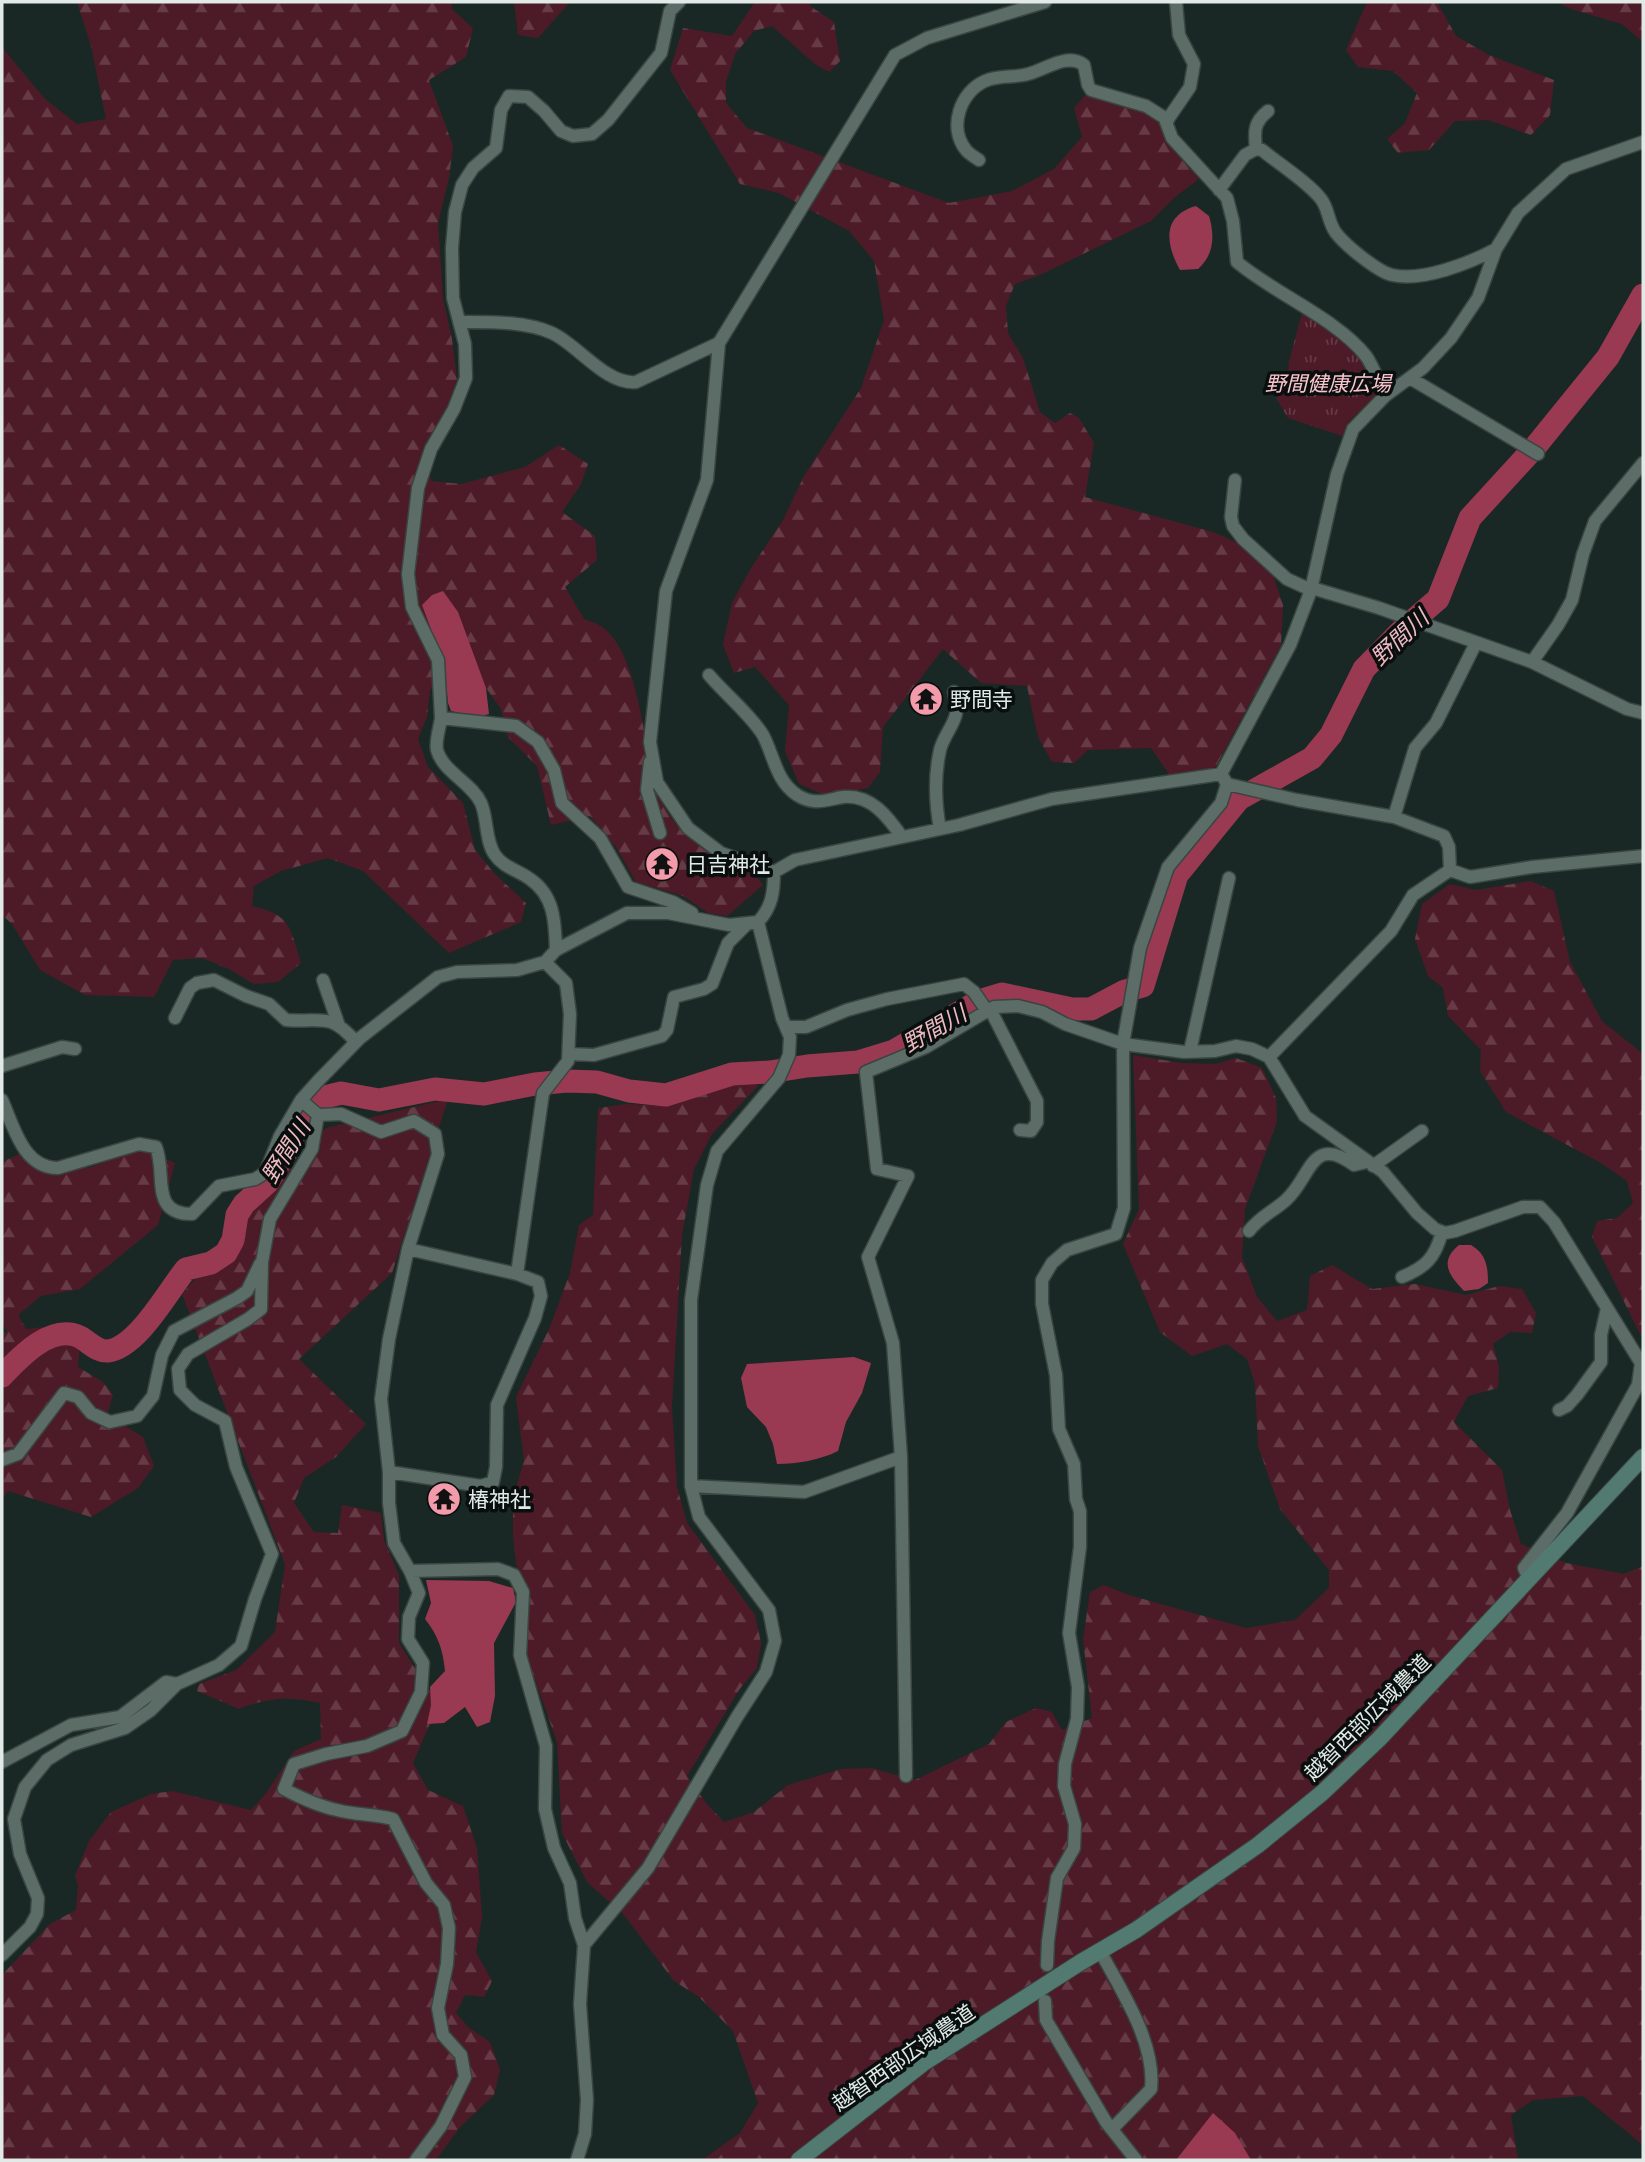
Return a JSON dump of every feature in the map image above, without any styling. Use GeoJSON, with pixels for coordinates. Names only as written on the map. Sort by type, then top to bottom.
{"type":"FeatureCollection","features":[{"type":"Feature","properties":{"kind":"street"},"geometry":{"type":"LineString","coordinates":[[556,950],[555,922],[549,898],[531,879],[505,866],[493,853],[482,804],[437,749],[441,718],[438,660],[412,607],[408,574],[418,488],[432,449],[454,409],[466,378],[465,344],[453,298],[452,248],[455,212],[463,185],[473,167],[496,148],[501,110],[509,96],[528,97],[544,110],[561,131],[573,136],[592,134],[608,120],[661,53],[670,11],[678,2]]}},
{"type":"Feature","properties":{"kind":"street"},"geometry":{"type":"LineString","coordinates":[[774,872],[721,853],[688,828],[657,782],[650,742],[666,591],[707,480],[719,343],[895,55],[927,38],[1045,2]]}},
{"type":"Feature","properties":{"kind":"street"},"geometry":{"type":"LineString","coordinates":[[1175,2],[1179,35],[1194,64],[1190,87],[1166,122],[1172,138],[1227,198],[1233,221],[1237,262],[1254,276],[1332,325],[1367,357],[1385,396]]}},
{"type":"Feature","properties":{"kind":"street"},"geometry":{"type":"LineString","coordinates":[[979,160],[967,151],[960,140],[957,120],[969,92],[985,81],[1010,75],[1026,75],[1067,60],[1079,61],[1084,65],[1091,90],[1146,106],[1168,120]]}},
{"type":"Feature","properties":{"kind":"street"},"geometry":{"type":"LineString","coordinates":[[1256,149],[1258,119],[1268,111]]}},
{"type":"Feature","properties":{"kind":"street"},"geometry":{"type":"LineString","coordinates":[[1047,1965],[1057,1878],[1074,1848],[1076,1824],[1063,1786],[1065,1764],[1077,1719],[1078,1687],[1069,1633],[1080,1547],[1080,1511],[1076,1499],[1074,1464],[1059,1429],[1056,1376],[1042,1304],[1042,1280],[1052,1263],[1067,1250],[1116,1234],[1124,1208],[1123,1044],[1140,948],[1168,867],[1221,803],[1224,779],[1290,645],[1312,589],[1337,474],[1353,429],[1385,396],[1423,368],[1451,338],[1478,298],[1496,249],[1518,213],[1566,169],[1643,142]]}},
{"type":"Feature","properties":{"kind":"street"},"geometry":{"type":"LineString","coordinates":[[1219,190],[1245,155],[1256,149],[1262,150],[1320,198],[1335,233],[1389,275],[1430,273],[1476,259],[1496,249]]}},
{"type":"Feature","properties":{"kind":"street"},"geometry":{"type":"LineString","coordinates":[[459,322],[540,328],[556,334],[581,355],[626,383],[636,382],[719,343]]}},
{"type":"Feature","properties":{"kind":"street"},"geometry":{"type":"LineString","coordinates":[[1410,378],[1538,454]]}},
{"type":"Feature","properties":{"kind":"street"},"geometry":{"type":"LineString","coordinates":[[1532,662],[1572,600],[1583,554],[1595,521],[1643,463]]}},
{"type":"Feature","properties":{"kind":"street"},"geometry":{"type":"LineString","coordinates":[[1236,480],[1231,517],[1233,526],[1243,539],[1297,585],[1378,608],[1532,662],[1626,709],[1643,712]]}},
{"type":"Feature","properties":{"kind":"street"},"geometry":{"type":"LineString","coordinates":[[1394,817],[1415,748],[1436,723],[1476,643]]}},
{"type":"Feature","properties":{"kind":"street"},"geometry":{"type":"LineString","coordinates":[[709,675],[762,735],[783,781],[796,794],[819,803],[845,797],[862,799],[884,813],[902,837]]}},
{"type":"Feature","properties":{"kind":"street"},"geometry":{"type":"LineString","coordinates":[[940,829],[935,806],[935,788],[944,735],[956,715],[954,692]]}},
{"type":"Feature","properties":{"kind":"street"},"geometry":{"type":"LineString","coordinates":[[441,718],[516,726],[538,742],[554,770],[562,803],[600,838],[628,887],[673,902],[702,918]]}},
{"type":"Feature","properties":{"kind":"street"},"geometry":{"type":"LineString","coordinates":[[652,751],[647,790],[660,833]]}},
{"type":"Feature","properties":{"kind":"street"},"geometry":{"type":"LineString","coordinates":[[774,872],[794,860],[940,829],[1052,799],[1224,779],[1297,800],[1394,817],[1444,836],[1449,848],[1450,870]]}},
{"type":"Feature","properties":{"kind":"street"},"geometry":{"type":"LineString","coordinates":[[1450,870],[1470,877],[1643,856]]}},
{"type":"Feature","properties":{"kind":"street"},"geometry":{"type":"LineString","coordinates":[[1269,1057],[1391,931],[1413,895],[1450,870]]}},
{"type":"Feature","properties":{"kind":"street"},"geometry":{"type":"LineString","coordinates":[[569,1054],[594,1055],[662,1036],[667,1030],[674,997],[704,989],[712,984],[728,943],[769,911],[774,872]]}},
{"type":"Feature","properties":{"kind":"street"},"geometry":{"type":"LineString","coordinates":[[1191,1051],[1229,878]]}},
{"type":"Feature","properties":{"kind":"street"},"geometry":{"type":"LineString","coordinates":[[2,1100],[33,1161],[46,1168],[58,1168],[139,1144],[156,1147],[160,1158],[161,1195],[178,1214],[192,1214],[219,1186],[255,1179],[265,1173],[280,1136],[301,1100],[356,1042],[438,977],[457,971],[517,970],[545,962],[556,950],[627,913],[668,913],[729,925],[753,922]]}},
{"type":"Feature","properties":{"kind":"street"},"geometry":{"type":"LineString","coordinates":[[584,1945],[648,1868],[766,1672],[775,1641],[769,1610],[699,1517],[691,1486],[691,1300],[707,1185],[717,1151],[779,1078],[789,1055],[790,1037],[753,922]]}},
{"type":"Feature","properties":{"kind":"street"},"geometry":{"type":"LineString","coordinates":[[517,1275],[543,1093],[568,1061],[569,1054],[570,1014],[566,984],[545,962]]}},
{"type":"Feature","properties":{"kind":"street"},"geometry":{"type":"LineString","coordinates":[[175,1018],[190,988],[214,980],[269,1004],[286,1020],[338,1023]]}},
{"type":"Feature","properties":{"kind":"street"},"geometry":{"type":"LineString","coordinates":[[323,980],[338,1023],[356,1042]]}},
{"type":"Feature","properties":{"kind":"street"},"geometry":{"type":"LineString","coordinates":[[786,1027],[806,1027],[847,1010],[887,999],[964,984],[988,1010],[1037,1101],[1037,1122],[1031,1131],[1020,1129]]}},
{"type":"Feature","properties":{"kind":"street"},"geometry":{"type":"LineString","coordinates":[[906,1776],[901,1457],[893,1343],[868,1257],[908,1176],[877,1169],[866,1072],[926,1047],[994,1007],[1018,1006],[1042,1012],[1065,1024],[1123,1044],[1191,1051],[1215,1051],[1236,1046],[1252,1049],[1269,1057],[1305,1116],[1383,1172],[1417,1213],[1442,1232],[1455,1231],[1523,1207],[1540,1207],[1554,1222],[1641,1363],[1638,1385],[1567,1513],[1524,1568],[1529,1579]]}},
{"type":"Feature","properties":{"kind":"street"},"geometry":{"type":"LineString","coordinates":[[2,1066],[62,1048],[75,1049]]}},
{"type":"Feature","properties":{"kind":"street"},"geometry":{"type":"LineString","coordinates":[[301,1100],[318,1115],[341,1114],[381,1132],[414,1121],[435,1134],[438,1154],[408,1249],[389,1339],[381,1399],[394,1543],[419,1593],[409,1617],[408,1639],[423,1663],[421,1692],[402,1731],[367,1746],[294,1764],[284,1789],[308,1802],[339,1811],[393,1819],[425,1884],[444,1905],[449,1928],[447,1964],[438,2007],[443,2035],[461,2054],[465,2077],[442,2126],[416,2160]]}},
{"type":"Feature","properties":{"kind":"street"},"geometry":{"type":"LineString","coordinates":[[2,1955],[30,1927],[37,1914],[38,1898],[20,1854],[14,1819],[25,1787],[47,1760],[71,1745],[125,1728],[151,1710],[177,1684],[219,1665],[241,1646],[272,1554],[236,1467],[225,1421],[195,1405],[180,1391],[177,1369],[188,1354],[261,1309],[262,1262],[270,1219],[312,1149],[318,1115]]}},
{"type":"Feature","properties":{"kind":"street"},"geometry":{"type":"LineString","coordinates":[[1249,1231],[1255,1222],[1287,1199],[1313,1160],[1322,1155],[1340,1154],[1354,1165],[1370,1164],[1422,1132]]}},
{"type":"Feature","properties":{"kind":"street"},"geometry":{"type":"LineString","coordinates":[[1402,1277],[1421,1269],[1429,1262],[1442,1232]]}},
{"type":"Feature","properties":{"kind":"street"},"geometry":{"type":"LineString","coordinates":[[389,1472],[481,1486],[493,1482],[496,1467],[497,1405],[536,1318],[541,1296],[538,1282],[408,1249]]}},
{"type":"Feature","properties":{"kind":"street"},"geometry":{"type":"LineString","coordinates":[[2,1460],[18,1454],[64,1393],[78,1397],[92,1413],[110,1422],[137,1416],[153,1396],[162,1355],[174,1331],[247,1291],[262,1262]]}},
{"type":"Feature","properties":{"kind":"street"},"geometry":{"type":"LineString","coordinates":[[1559,1410],[1577,1395],[1601,1362],[1601,1335],[1607,1308]]}},
{"type":"Feature","properties":{"kind":"street"},"geometry":{"type":"LineString","coordinates":[[691,1486],[804,1492],[901,1457]]}},
{"type":"Feature","properties":{"kind":"street","name":"越智西部広域農道"},"geometry":{"type":"LineString","coordinates":[[799,2160],[925,2062],[1075,1965],[1136,1930],[1258,1845],[1322,1793],[1379,1739],[1643,1457]]}},
{"type":"Feature","properties":{"kind":"street"},"geometry":{"type":"LineString","coordinates":[[410,1571],[498,1569],[514,1575],[523,1592],[520,1655],[546,1746],[545,1809],[554,1848],[569,1883],[575,1918],[584,1945],[580,2004],[587,2100],[584,2134],[577,2160]]}},
{"type":"Feature","properties":{"kind":"street"},"geometry":{"type":"LineString","coordinates":[[2,1762],[71,1725],[120,1717],[166,1682],[177,1684]]}},
{"type":"Feature","properties":{"kind":"street"},"geometry":{"type":"LineString","coordinates":[[1100,1951],[1128,2001],[1152,2069],[1151,2089],[1112,2129]]}},
{"type":"Feature","properties":{"kind":"street"},"geometry":{"type":"LineString","coordinates":[[1045,2001],[1046,2020],[1112,2129],[1136,2160]]}},
{"type":"Feature","properties":{"kind":"green space"},"geometry":{"type":"Polygon","coordinates":[[[77,2],[451,2],[452,9],[473,28],[466,57],[429,80],[453,146],[449,178],[438,223],[443,298],[457,379],[448,404],[425,445],[431,481],[461,484],[525,467],[559,445],[588,464],[581,484],[562,512],[595,536],[597,560],[565,587],[584,619],[599,625],[614,638],[625,658],[633,681],[655,784],[667,813],[699,846],[718,859],[752,874],[763,885],[727,916],[708,913],[683,896],[636,882],[616,847],[590,816],[551,825],[537,766],[508,737],[501,709],[486,688],[452,674],[430,690],[427,717],[418,739],[428,767],[463,803],[475,850],[495,874],[526,903],[521,922],[449,953],[363,871],[328,858],[281,871],[254,886],[252,906],[282,919],[291,932],[301,963],[278,982],[254,984],[229,969],[202,958],[173,960],[154,997],[85,995],[40,970],[12,924],[2,915],[2,44],[45,99],[77,124],[106,119],[91,46],[77,2]]]}},
{"type":"Feature","properties":{"kind":"green space"},"geometry":{"type":"Polygon","coordinates":[[[514,2],[570,2],[538,38],[518,35],[514,2]]]}},
{"type":"Feature","properties":{"kind":"green space"},"geometry":{"type":"Polygon","coordinates":[[[755,2],[809,2],[810,6],[834,22],[840,61],[829,72],[815,64],[772,26],[754,31],[735,54],[726,81],[726,103],[747,128],[949,203],[1012,191],[1054,169],[1082,137],[1074,108],[1088,92],[1160,118],[1165,141],[1199,179],[1175,197],[1151,221],[1042,274],[1015,284],[1006,306],[1008,333],[1023,358],[1040,412],[1055,423],[1070,413],[1079,418],[1094,443],[1085,497],[1213,532],[1256,551],[1274,578],[1283,605],[1281,645],[1215,768],[1169,774],[1151,748],[1088,750],[1074,763],[1052,762],[1038,737],[1027,686],[981,683],[943,649],[883,727],[880,772],[868,788],[827,796],[799,784],[785,751],[789,705],[755,667],[734,673],[723,645],[732,603],[751,568],[783,520],[804,476],[861,388],[884,320],[874,261],[849,231],[779,193],[740,184],[670,70],[683,28],[732,36],[755,2]]]}},
{"type":"Feature","properties":{"kind":"green space"},"geometry":{"type":"Polygon","coordinates":[[[1367,2],[1437,2],[1456,36],[1489,55],[1554,80],[1550,115],[1531,135],[1488,120],[1455,121],[1429,150],[1398,153],[1387,139],[1405,123],[1417,93],[1393,71],[1358,67],[1346,50],[1367,2]]]}},
{"type":"Feature","properties":{"kind":"green space"},"geometry":{"type":"Polygon","coordinates":[[[1557,2],[1643,2],[1643,42],[1622,24],[1571,9],[1557,2]]]}},
{"type":"Feature","properties":{"kind":"green space","name":"野間健康広場"},"geometry":{"type":"Polygon","coordinates":[[[1302,313],[1319,321],[1364,358],[1375,386],[1374,398],[1349,421],[1342,436],[1288,418],[1276,398],[1287,387],[1289,361],[1302,313]]]}},
{"type":"Feature","properties":{"kind":"green space"},"geometry":{"type":"Polygon","coordinates":[[[1531,881],[1554,891],[1570,962],[1602,1021],[1643,1054],[1643,1340],[1592,1237],[1597,1221],[1617,1218],[1633,1203],[1627,1181],[1601,1163],[1506,1112],[1480,1071],[1481,1050],[1448,1016],[1443,988],[1428,976],[1415,939],[1422,904],[1450,884],[1476,890],[1531,881]]]}},
{"type":"Feature","properties":{"kind":"green space"},"geometry":{"type":"Polygon","coordinates":[[[1133,1055],[1181,1063],[1216,1064],[1236,1058],[1262,1068],[1276,1098],[1277,1122],[1245,1209],[1242,1257],[1257,1297],[1277,1321],[1307,1310],[1310,1276],[1332,1265],[1372,1289],[1415,1284],[1466,1295],[1499,1286],[1522,1289],[1536,1313],[1532,1333],[1510,1332],[1493,1344],[1499,1367],[1498,1388],[1468,1396],[1454,1422],[1502,1470],[1510,1510],[1521,1544],[1566,1563],[1624,1574],[1643,1566],[1643,2145],[1583,2096],[1533,2100],[1511,2115],[1518,2160],[702,2160],[740,2133],[758,2103],[733,2031],[699,1997],[674,1981],[624,1915],[587,1882],[562,1833],[557,1742],[527,1657],[513,1536],[513,1498],[524,1461],[516,1397],[549,1329],[570,1273],[579,1225],[593,1215],[598,1108],[626,1104],[670,1106],[732,1085],[754,1081],[758,1086],[712,1134],[694,1169],[682,1235],[672,1406],[677,1487],[687,1523],[755,1615],[761,1643],[757,1668],[739,1690],[687,1776],[706,1803],[724,1822],[754,1812],[788,1785],[841,1769],[871,1768],[915,1780],[989,1744],[1006,1722],[1036,1708],[1052,1712],[1062,1730],[1092,1718],[1083,1639],[1090,1592],[1104,1585],[1129,1595],[1246,1628],[1295,1620],[1329,1588],[1329,1570],[1280,1509],[1258,1446],[1255,1384],[1247,1359],[1227,1344],[1192,1356],[1160,1332],[1123,1244],[1139,1209],[1133,1055]]]}},
{"type":"Feature","properties":{"kind":"green space"},"geometry":{"type":"Polygon","coordinates":[[[448,1099],[392,1273],[299,1359],[366,1424],[336,1457],[304,1478],[294,1503],[314,1532],[338,1533],[342,1505],[381,1513],[384,1540],[399,1575],[399,1643],[438,1705],[413,1763],[428,1790],[463,1806],[477,1848],[482,1917],[476,1952],[492,1981],[484,1997],[465,1995],[456,2013],[468,2027],[490,2042],[500,2070],[494,2095],[460,2127],[436,2160],[2,2160],[2,1975],[50,1924],[76,1910],[78,1885],[75,1876],[89,1841],[111,1812],[151,1794],[172,1791],[251,1810],[267,1792],[294,1751],[321,1739],[320,1703],[279,1699],[239,1709],[197,1691],[199,1684],[236,1670],[275,1632],[285,1564],[182,1294],[326,1128],[448,1099]]]}},
{"type":"Feature","properties":{"kind":"green space"},"geometry":{"type":"Polygon","coordinates":[[[139,1148],[175,1163],[158,1225],[80,1289],[41,1296],[18,1315],[26,1329],[61,1325],[80,1344],[78,1367],[103,1382],[113,1395],[107,1415],[143,1437],[154,1466],[138,1488],[91,1517],[8,1491],[2,1498],[2,1335],[7,1331],[2,1323],[2,1162],[22,1153],[89,1168],[139,1148]]]}},
{"type":"Feature","properties":{"kind":"shaded area"},"geometry":{"type":"Polygon","coordinates":[[[1196,206],[1209,216],[1212,245],[1207,258],[1198,269],[1180,270],[1170,241],[1172,224],[1185,211],[1196,206]]]}},
{"type":"Feature","properties":{"kind":"shaded area"},"geometry":{"type":"Polygon","coordinates":[[[443,591],[458,612],[486,688],[489,714],[475,716],[451,711],[448,703],[444,664],[422,605],[432,595],[443,591]]]}},
{"type":"Feature","properties":{"kind":"shaded area"},"geometry":{"type":"Polygon","coordinates":[[[1459,1245],[1471,1245],[1480,1252],[1485,1261],[1488,1283],[1479,1289],[1464,1291],[1448,1269],[1449,1257],[1459,1245]]]}},
{"type":"Feature","properties":{"kind":"shaded area"},"geometry":{"type":"Polygon","coordinates":[[[854,1357],[871,1363],[862,1393],[846,1422],[838,1451],[808,1461],[777,1464],[766,1427],[747,1407],[741,1378],[747,1364],[854,1357]]]}},
{"type":"Feature","properties":{"kind":"shaded area"},"geometry":{"type":"Polygon","coordinates":[[[426,1580],[489,1581],[513,1588],[516,1602],[494,1643],[495,1696],[490,1722],[477,1727],[465,1707],[444,1723],[427,1724],[431,1705],[430,1687],[445,1671],[439,1643],[425,1619],[431,1603],[426,1580]]]}},
{"type":"Feature","properties":{"kind":"shaded area"},"geometry":{"type":"Polygon","coordinates":[[[1213,2113],[1235,2133],[1251,2160],[1176,2160],[1213,2113]]]}},
{"type":"Feature","properties":{"kind":"waterway","name":"野間川"},"geometry":{"type":"LineString","coordinates":[[2,1376],[17,1360],[47,1338],[69,1334],[80,1337],[104,1351],[119,1347],[130,1340],[152,1317],[186,1269],[211,1263],[226,1253],[233,1240],[237,1215],[244,1204],[268,1182],[302,1119],[321,1098],[341,1093],[379,1100],[435,1089],[484,1094],[567,1081],[597,1082],[629,1091],[666,1095],[732,1074],[858,1062],[894,1051],[979,1001],[1002,994],[1072,1009],[1091,1009],[1125,991],[1143,986],[1177,875],[1239,799],[1312,758],[1331,735],[1364,669],[1402,630],[1438,599],[1470,518],[1535,447],[1608,357],[1643,295]]}},
{"type":"Feature","properties":{"kind":"place","name":"野間寺"},"geometry":{"type":"Point","coordinates":[926,699]}},
{"type":"Feature","properties":{"kind":"place","name":"日吉神社"},"geometry":{"type":"Point","coordinates":[662,864]}},
{"type":"Feature","properties":{"kind":"place","name":"椿神社"},"geometry":{"type":"Point","coordinates":[444,1499]}}]}
